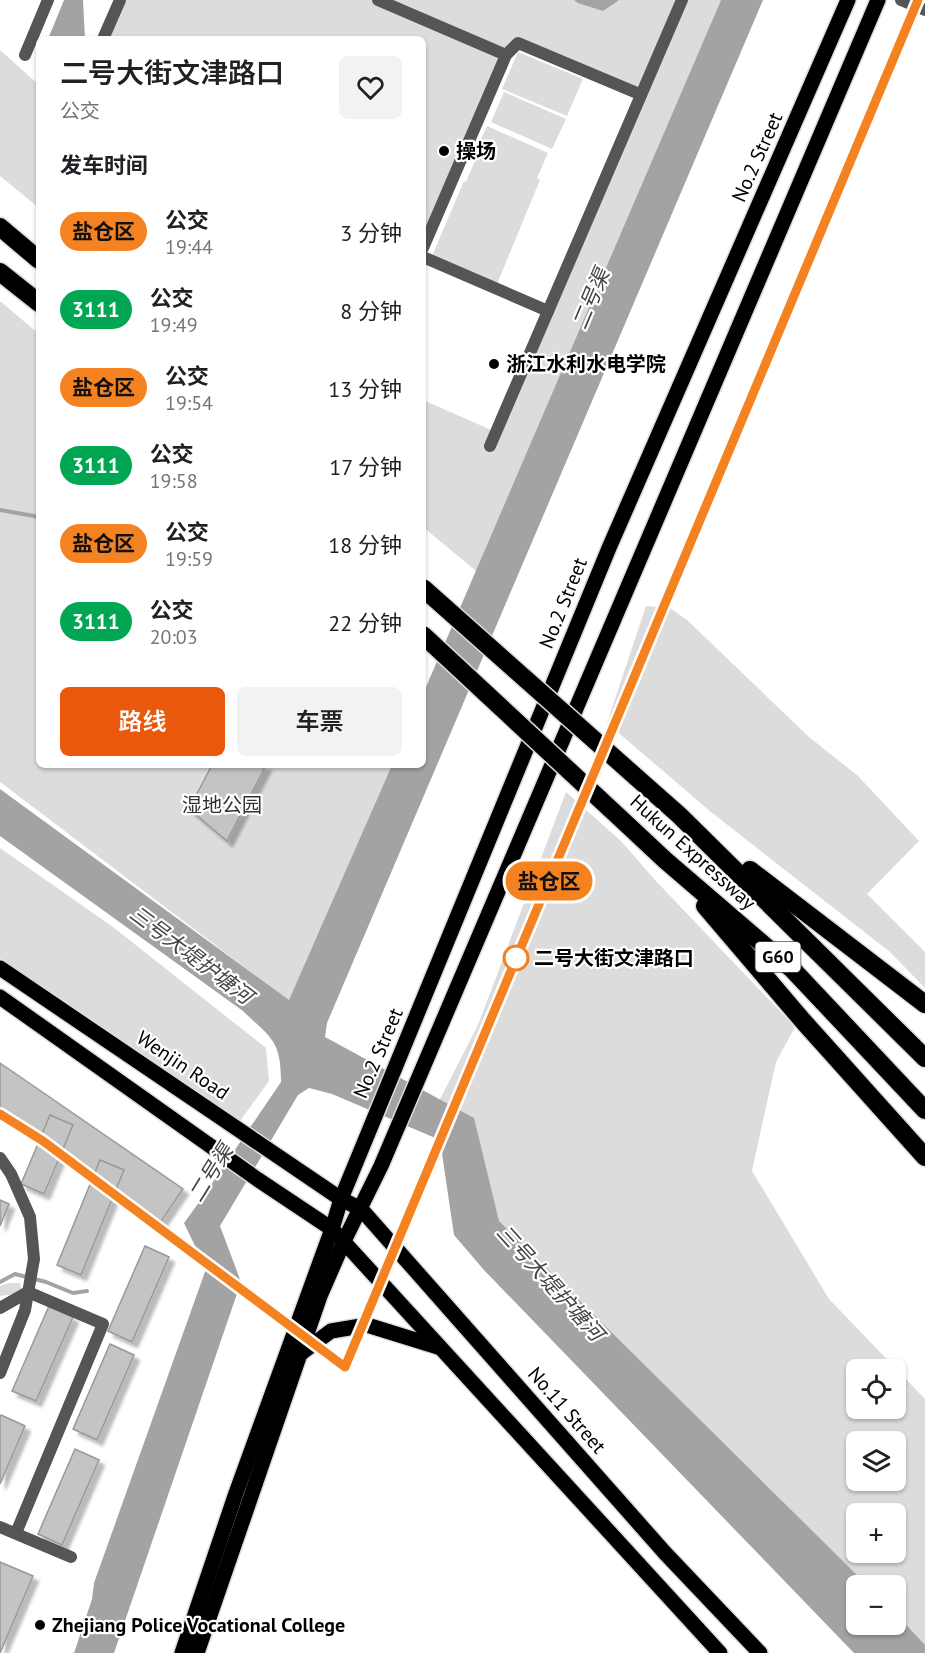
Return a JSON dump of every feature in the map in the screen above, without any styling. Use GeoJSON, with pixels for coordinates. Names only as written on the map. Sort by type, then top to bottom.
{"type":"FeatureCollection","features":[{"type":"Feature","properties":{"kind":"highway"},"geometry":{"type":"LineString","coordinates":[[0,227],[36,257]]}},
{"type":"Feature","properties":{"kind":"highway"},"geometry":{"type":"LineString","coordinates":[[0,272],[36,301]]}},
{"type":"Feature","properties":{"kind":"highway","name":"Hukun Expressway"},"geometry":{"type":"LineString","coordinates":[[426,591],[679,815],[925,1058]]}},
{"type":"Feature","properties":{"kind":"highway","name":"Hukun Expressway"},"geometry":{"type":"LineString","coordinates":[[426,638],[665,860],[794,970],[925,1110]]}},
{"type":"Feature","properties":{"kind":"highway"},"geometry":{"type":"LineString","coordinates":[[679,815],[925,1004]]}},
{"type":"Feature","properties":{"kind":"highway"},"geometry":{"type":"LineString","coordinates":[[665,860],[803,1021],[925,1157]]}},
{"type":"Feature","properties":{"kind":"main road","name":"No.2 Street"},"geometry":{"type":"LineString","coordinates":[[182,1653],[236,1493],[341,1199],[367,1134],[609,548],[848,0]]}},
{"type":"Feature","properties":{"kind":"main road"},"geometry":{"type":"LineString","coordinates":[[197,1653],[320,1296],[391,1141],[878,0]]}},
{"type":"Feature","properties":{"kind":"main road","name":"Wenjin Road"},"geometry":{"type":"LineString","coordinates":[[0,968],[341,1199]]}},
{"type":"Feature","properties":{"kind":"main road"},"geometry":{"type":"LineString","coordinates":[[0,997],[257,1179],[332,1229],[720,1653]]}},
{"type":"Feature","properties":{"kind":"main road","name":"No.11 Street"},"geometry":{"type":"LineString","coordinates":[[341,1199],[361,1209],[665,1554],[760,1653]]}},
{"type":"Feature","properties":{"kind":"main road"},"geometry":{"type":"LineString","coordinates":[[300,1354],[331,1331],[367,1324],[440,1347]]}},
{"type":"Feature","properties":{"kind":"street"},"geometry":{"type":"LineString","coordinates":[[25,55],[48,0]]}},
{"type":"Feature","properties":{"kind":"street"},"geometry":{"type":"LineString","coordinates":[[105,36],[120,0]]}},
{"type":"Feature","properties":{"kind":"street"},"geometry":{"type":"LineString","coordinates":[[378,0],[506,55]]}},
{"type":"Feature","properties":{"kind":"street"},"geometry":{"type":"LineString","coordinates":[[490,446],[682,0]]}},
{"type":"Feature","properties":{"kind":"street"},"geometry":{"type":"LineString","coordinates":[[901,0],[925,10]]}},
{"type":"Feature","properties":{"kind":"street"},"geometry":{"type":"LineString","coordinates":[[426,241],[506,55],[518,43],[638,93]]}},
{"type":"Feature","properties":{"kind":"street"},"geometry":{"type":"LineString","coordinates":[[426,258],[548,311]]}},
{"type":"Feature","properties":{"kind":"street"},"geometry":{"type":"LineString","coordinates":[[0,1158],[11,1174],[30,1217],[34,1259],[26,1310],[0,1373]]}},
{"type":"Feature","properties":{"kind":"street"},"geometry":{"type":"LineString","coordinates":[[0,1308],[29,1290]]}},
{"type":"Feature","properties":{"kind":"street"},"geometry":{"type":"LineString","coordinates":[[16,1533],[103,1324],[29,1290]]}},
{"type":"Feature","properties":{"kind":"street"},"geometry":{"type":"LineString","coordinates":[[0,1527],[71,1557]]}},
{"type":"Feature","properties":{"kind":"green space"},"geometry":{"type":"Polygon","coordinates":[[[120,0],[721,0],[476,571],[426,529],[426,401],[496,432],[642,96],[517,43],[426,241],[426,36],[104,36],[120,0]]]}},
{"type":"Feature","properties":{"kind":"green space"},"geometry":{"type":"Polygon","coordinates":[[[0,50],[36,82],[36,206],[0,176],[0,50]]]}},
{"type":"Feature","properties":{"kind":"green space"},"geometry":{"type":"Polygon","coordinates":[[[518,52],[583,79],[567,116],[502,89],[518,52]]]}},
{"type":"Feature","properties":{"kind":"green space"},"geometry":{"type":"Polygon","coordinates":[[[504,92],[566,119],[552,149],[491,122],[504,92]]]}},
{"type":"Feature","properties":{"kind":"green space"},"geometry":{"type":"Polygon","coordinates":[[[487,126],[548,153],[537,178],[540,180],[497,284],[432,256],[464,181],[466,182],[476,158],[473,156],[487,126]]]}},
{"type":"Feature","properties":{"kind":"green space","name":"湿地公园"},"geometry":{"type":"Polygon","coordinates":[[[0,301],[36,331],[36,768],[391,768],[289,1001],[0,782],[0,301]]]}},
{"type":"Feature","properties":{"kind":"green space"},"geometry":{"type":"Polygon","coordinates":[[[646,606],[670,608],[687,620],[809,737],[858,776],[919,841],[867,894],[925,952],[925,988],[890,952],[711,812],[607,723],[646,606]]]}},
{"type":"Feature","properties":{"kind":"green space"},"geometry":{"type":"Polygon","coordinates":[[[566,792],[622,842],[655,880],[795,1027],[776,1062],[752,1171],[829,1299],[887,1359],[846,1359],[846,1419],[906,1419],[906,1379],[925,1399],[925,1653],[906,1634],[906,1575],[846,1575],[846,1577],[473,1236],[436,1107],[478,1025],[566,792]]]}},
{"type":"Feature","properties":{"kind":"green space"},"geometry":{"type":"Polygon","coordinates":[[[0,848],[113,927],[266,1048],[269,1081],[232,1132],[0,958],[0,848]]]}},
{"type":"Feature","properties":{"kind":"green space"},"geometry":{"type":"Polygon","coordinates":[[[20,1283],[22,1293],[0,1296],[0,1286],[20,1283]]]}},
{"type":"Feature","properties":{"kind":"water"},"geometry":{"type":"Polygon","coordinates":[[[64,0],[83,0],[85,36],[49,36],[64,0]]]}},
{"type":"Feature","properties":{"kind":"water"},"geometry":{"type":"Polygon","coordinates":[[[574,0],[619,0],[603,11],[574,0]]]}},
{"type":"Feature","properties":{"kind":"water","name":"三号大堤护塘河"},"geometry":{"type":"Polygon","coordinates":[[[721,0],[763,0],[327,1023],[325,1037],[474,1118],[499,1221],[857,1575],[846,1575],[846,1635],[906,1635],[906,1625],[925,1645],[925,1653],[854,1653],[484,1270],[454,1235],[440,1140],[332,1094],[309,1088],[298,1095],[220,1226],[241,1282],[114,1653],[74,1653],[92,1599],[94,1583],[206,1269],[184,1223],[281,1082],[281,1068],[272,1041],[243,1011],[0,836],[0,789],[289,1000],[391,768],[426,768],[426,687],[721,0]]]}},
{"type":"Feature","properties":{"kind":"building"},"geometry":{"type":"Polygon","coordinates":[[[210,768],[264,768],[227,841],[189,809],[210,768]]]}},
{"type":"Feature","properties":{"kind":"building"},"geometry":{"type":"Polygon","coordinates":[[[0,1063],[183,1189],[160,1223],[0,1112],[0,1063]]]}},
{"type":"Feature","properties":{"kind":"building"},"geometry":{"type":"Polygon","coordinates":[[[50,1115],[73,1125],[44,1194],[21,1184],[50,1115]]]}},
{"type":"Feature","properties":{"kind":"building"},"geometry":{"type":"Polygon","coordinates":[[[100,1160],[124,1170],[81,1275],[57,1265],[100,1160]]]}},
{"type":"Feature","properties":{"kind":"building"},"geometry":{"type":"Polygon","coordinates":[[[0,1200],[9,1204],[0,1226],[0,1200]]]}},
{"type":"Feature","properties":{"kind":"building"},"geometry":{"type":"Polygon","coordinates":[[[145,1246],[169,1257],[132,1342],[108,1331],[145,1246]]]}},
{"type":"Feature","properties":{"kind":"building"},"geometry":{"type":"Polygon","coordinates":[[[49,1306],[73,1317],[36,1401],[12,1391],[49,1306]]]}},
{"type":"Feature","properties":{"kind":"building"},"geometry":{"type":"Polygon","coordinates":[[[110,1344],[134,1355],[97,1440],[73,1429],[110,1344]]]}},
{"type":"Feature","properties":{"kind":"building"},"geometry":{"type":"Polygon","coordinates":[[[1,1415],[25,1426],[0,1484],[0,1418],[1,1415]]]}},
{"type":"Feature","properties":{"kind":"building"},"geometry":{"type":"Polygon","coordinates":[[[75,1449],[99,1460],[62,1545],[38,1534],[75,1449]]]}},
{"type":"Feature","properties":{"kind":"building"},"geometry":{"type":"Polygon","coordinates":[[[0,1562],[33,1576],[0,1653],[0,1562]]]}},
{"type":"Feature","properties":{"kind":"waterway"},"geometry":{"type":"LineString","coordinates":[[0,510],[36,517]]}},
{"type":"Feature","properties":{"kind":"waterway"},"geometry":{"type":"LineString","coordinates":[[0,1282],[15,1274],[46,1282],[73,1293],[87,1291]]}},
{"type":"Feature","properties":{"kind":"bus line","name":"盐仓区"},"geometry":{"type":"LineString","coordinates":[[0,1114],[43,1141],[345,1367],[918,0]]}},
{"type":"Feature","properties":{"kind":"place","name":"操场"},"geometry":{"type":"Point","coordinates":[444,151]}},
{"type":"Feature","properties":{"kind":"place","name":"浙江水利水电学院"},"geometry":{"type":"Point","coordinates":[494,364]}},
{"type":"Feature","properties":{"kind":"place","name":"二号大街文津路口"},"geometry":{"type":"Point","coordinates":[516,958]}},
{"type":"Feature","properties":{"kind":"place","name":"Zhejiang Police Vocational College"},"geometry":{"type":"Point","coordinates":[40,1625]}},
{"type":"Feature","properties":{"kind":"water label","name":"二号渠"},"geometry":{"type":"Point","coordinates":[591,299]}},
{"type":"Feature","properties":{"kind":"water label","name":"二号渠"},"geometry":{"type":"Point","coordinates":[211,1173]}}]}
